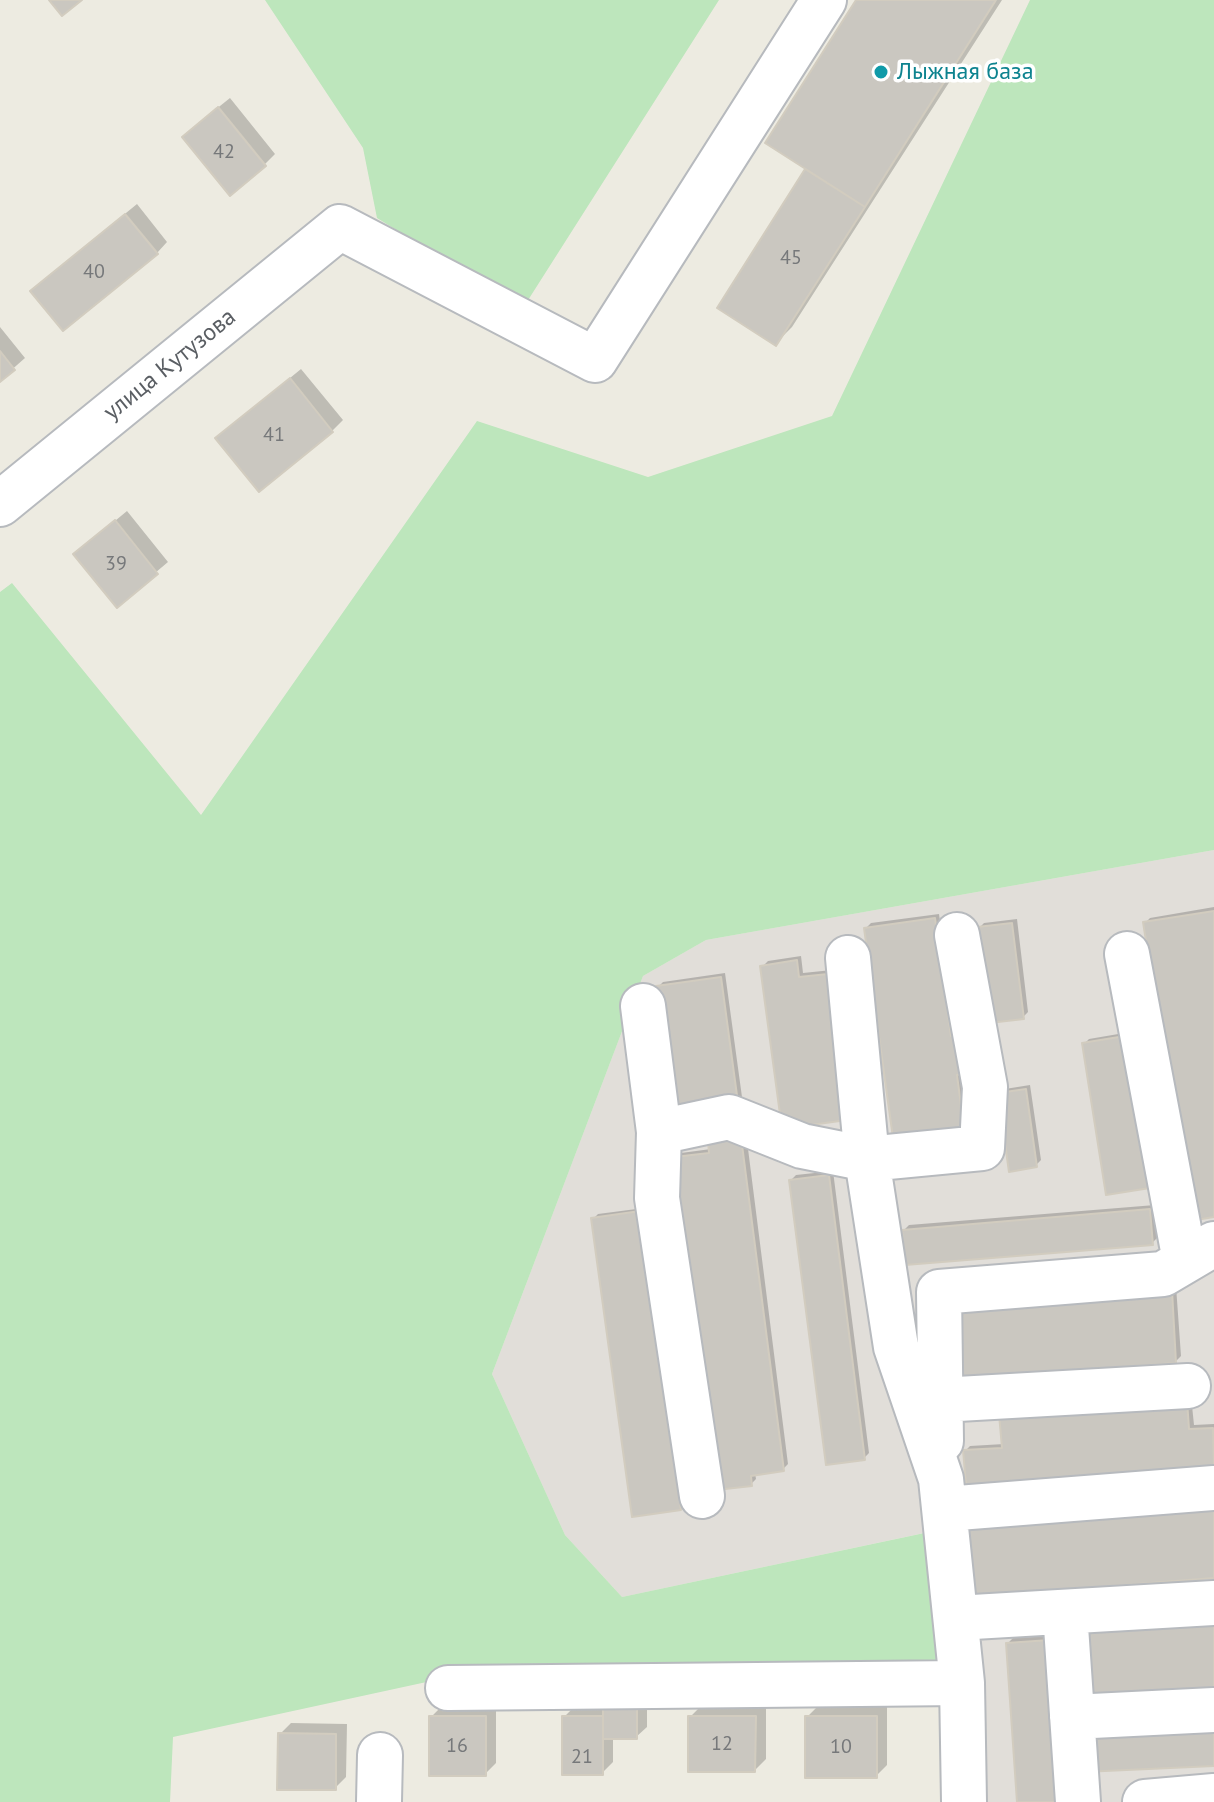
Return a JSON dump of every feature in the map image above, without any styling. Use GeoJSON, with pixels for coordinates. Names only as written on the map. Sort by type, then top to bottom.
{"type":"FeatureCollection","features":[{"type":"Feature","properties":{"kind":"street","name":"улица Кутузова"},"geometry":{"type":"LineString","coordinates":[[0,504],[340,227],[595,360],[824,0]]}},
{"type":"Feature","properties":{"kind":"street"},"geometry":{"type":"LineString","coordinates":[[659,1132],[729,1117],[802,1146],[867,1159],[982,1148],[985,1087],[957,935]]}},
{"type":"Feature","properties":{"kind":"street"},"geometry":{"type":"LineString","coordinates":[[964,1802],[962,1683],[943,1494],[939,1292],[1163,1274],[1200,1252],[1127,954]]}},
{"type":"Feature","properties":{"kind":"street"},"geometry":{"type":"LineString","coordinates":[[848,958],[867,1159],[896,1347],[943,1494]]}},
{"type":"Feature","properties":{"kind":"street"},"geometry":{"type":"LineString","coordinates":[[643,1006],[659,1132],[657,1198],[702,1496]]}},
{"type":"Feature","properties":{"kind":"street"},"geometry":{"type":"LineString","coordinates":[[940,1400],[1188,1386]]}},
{"type":"Feature","properties":{"kind":"street"},"geometry":{"type":"LineString","coordinates":[[943,1494],[1214,1488]]}},
{"type":"Feature","properties":{"kind":"street"},"geometry":{"type":"LineString","coordinates":[[956,1618],[1214,1603]]}},
{"type":"Feature","properties":{"kind":"street"},"geometry":{"type":"LineString","coordinates":[[1065,1612],[1078,1802]]}},
{"type":"Feature","properties":{"kind":"street"},"geometry":{"type":"LineString","coordinates":[[448,1688],[962,1683]]}},
{"type":"Feature","properties":{"kind":"street"},"geometry":{"type":"LineString","coordinates":[[1072,1717],[1214,1710]]}},
{"type":"Feature","properties":{"kind":"street"},"geometry":{"type":"LineString","coordinates":[[379,1802],[380,1755]]}},
{"type":"Feature","properties":{"kind":"street"},"geometry":{"type":"LineString","coordinates":[[1145,1802],[1214,1796]]}},
{"type":"Feature","properties":{"kind":"shaded area"},"geometry":{"type":"Polygon","coordinates":[[[1214,850],[1214,1802],[981,1802],[957,1526],[622,1597],[565,1535],[492,1374],[643,976],[706,940],[1214,850]]]}},
{"type":"Feature","properties":{"kind":"green space"},"geometry":{"type":"Polygon","coordinates":[[[265,0],[719,0],[523,308],[377,218],[363,148],[265,0]]]}},
{"type":"Feature","properties":{"kind":"green space"},"geometry":{"type":"Polygon","coordinates":[[[1030,0],[1214,0],[1214,850],[706,940],[643,976],[492,1374],[565,1535],[622,1597],[934,1531],[948,1663],[445,1678],[173,1737],[170,1802],[0,1802],[0,592],[12,583],[201,815],[477,421],[648,477],[832,416],[1030,0]]]}},
{"type":"Feature","properties":{"kind":"building"},"geometry":{"type":"Polygon","coordinates":[[[49,0],[82,0],[62,16],[49,0]]]}},
{"type":"Feature","properties":{"kind":"building","name":"Лыжная база"},"geometry":{"type":"Polygon","coordinates":[[[856,0],[996,0],[865,207],[765,143],[856,0]]]}},
{"type":"Feature","properties":{"kind":"building"},"geometry":{"type":"Polygon","coordinates":[[[218,107],[266,166],[230,196],[182,137],[218,107]]]}},
{"type":"Feature","properties":{"kind":"building"},"geometry":{"type":"Polygon","coordinates":[[[805,169],[865,207],[776,346],[717,308],[805,169]]]}},
{"type":"Feature","properties":{"kind":"building"},"geometry":{"type":"Polygon","coordinates":[[[125,214],[158,254],[63,331],[30,291],[125,214]]]}},
{"type":"Feature","properties":{"kind":"building"},"geometry":{"type":"Polygon","coordinates":[[[0,351],[15,370],[0,382],[0,351]]]}},
{"type":"Feature","properties":{"kind":"building"},"geometry":{"type":"Polygon","coordinates":[[[290,378],[333,432],[259,492],[215,438],[290,378]]]}},
{"type":"Feature","properties":{"kind":"building"},"geometry":{"type":"Polygon","coordinates":[[[115,520],[158,574],[117,608],[73,554],[115,520]]]}},
{"type":"Feature","properties":{"kind":"building"},"geometry":{"type":"Polygon","coordinates":[[[1214,911],[1214,1217],[1190,1221],[1143,922],[1214,911]]]}},
{"type":"Feature","properties":{"kind":"building"},"geometry":{"type":"Polygon","coordinates":[[[935,918],[951,1036],[958,1035],[964,1074],[957,1075],[964,1128],[893,1138],[864,928],[935,918]]]}},
{"type":"Feature","properties":{"kind":"building"},"geometry":{"type":"Polygon","coordinates":[[[1012,923],[1024,1019],[989,1023],[977,927],[1012,923]]]}},
{"type":"Feature","properties":{"kind":"building"},"geometry":{"type":"Polygon","coordinates":[[[797,960],[799,977],[828,974],[847,1120],[782,1129],[760,966],[797,960]]]}},
{"type":"Feature","properties":{"kind":"building"},"geometry":{"type":"Polygon","coordinates":[[[721,977],[738,1103],[673,1112],[656,986],[721,977]]]}},
{"type":"Feature","properties":{"kind":"building"},"geometry":{"type":"Polygon","coordinates":[[[1125,1036],[1150,1188],[1106,1195],[1082,1043],[1125,1036]]]}},
{"type":"Feature","properties":{"kind":"building"},"geometry":{"type":"Polygon","coordinates":[[[1026,1089],[1037,1167],[1009,1172],[998,1093],[1026,1089]]]}},
{"type":"Feature","properties":{"kind":"building"},"geometry":{"type":"Polygon","coordinates":[[[741,1137],[784,1471],[751,1476],[752,1486],[716,1490],[674,1157],[709,1153],[708,1141],[741,1137]]]}},
{"type":"Feature","properties":{"kind":"building"},"geometry":{"type":"Polygon","coordinates":[[[829,1175],[865,1460],[826,1465],[789,1180],[829,1175]]]}},
{"type":"Feature","properties":{"kind":"building"},"geometry":{"type":"Polygon","coordinates":[[[1150,1209],[1153,1245],[905,1265],[902,1230],[1150,1209]]]}},
{"type":"Feature","properties":{"kind":"building"},"geometry":{"type":"Polygon","coordinates":[[[640,1211],[681,1510],[632,1517],[591,1218],[640,1211]]]}},
{"type":"Feature","properties":{"kind":"building"},"geometry":{"type":"Polygon","coordinates":[[[1172,1290],[1176,1363],[959,1379],[954,1306],[1172,1290]]]}},
{"type":"Feature","properties":{"kind":"building"},"geometry":{"type":"Polygon","coordinates":[[[1187,1400],[1189,1429],[1213,1428],[1214,1467],[966,1485],[963,1450],[1002,1448],[999,1414],[1187,1400]]]}},
{"type":"Feature","properties":{"kind":"building"},"geometry":{"type":"Polygon","coordinates":[[[1214,1507],[1214,1578],[972,1597],[967,1526],[1214,1507]]]}},
{"type":"Feature","properties":{"kind":"building"},"geometry":{"type":"Polygon","coordinates":[[[1214,1616],[1214,1689],[1086,1695],[1083,1622],[1214,1616]]]}},
{"type":"Feature","properties":{"kind":"building"},"geometry":{"type":"Polygon","coordinates":[[[1050,1640],[1061,1802],[1017,1802],[1006,1643],[1050,1640]]]}},
{"type":"Feature","properties":{"kind":"building"},"geometry":{"type":"Polygon","coordinates":[[[603,1701],[637,1701],[637,1739],[603,1739],[603,1701]]]}},
{"type":"Feature","properties":{"kind":"building"},"geometry":{"type":"Polygon","coordinates":[[[429,1716],[486,1716],[486,1776],[429,1776],[429,1716]]]}},
{"type":"Feature","properties":{"kind":"building"},"geometry":{"type":"Polygon","coordinates":[[[562,1716],[603,1716],[603,1775],[562,1775],[562,1716]]]}},
{"type":"Feature","properties":{"kind":"building"},"geometry":{"type":"Polygon","coordinates":[[[688,1716],[756,1716],[755,1772],[688,1772],[688,1716]]]}},
{"type":"Feature","properties":{"kind":"building"},"geometry":{"type":"Polygon","coordinates":[[[805,1716],[877,1716],[877,1778],[805,1778],[805,1716]]]}},
{"type":"Feature","properties":{"kind":"building"},"geometry":{"type":"Polygon","coordinates":[[[1214,1725],[1214,1766],[1083,1772],[1082,1730],[1214,1725]]]}},
{"type":"Feature","properties":{"kind":"building"},"geometry":{"type":"Polygon","coordinates":[[[278,1733],[336,1734],[336,1790],[277,1790],[278,1733]]]}},
{"type":"Feature","properties":{"kind":"place","name":"Лыжная база"},"geometry":{"type":"Point","coordinates":[881,72]}}]}
